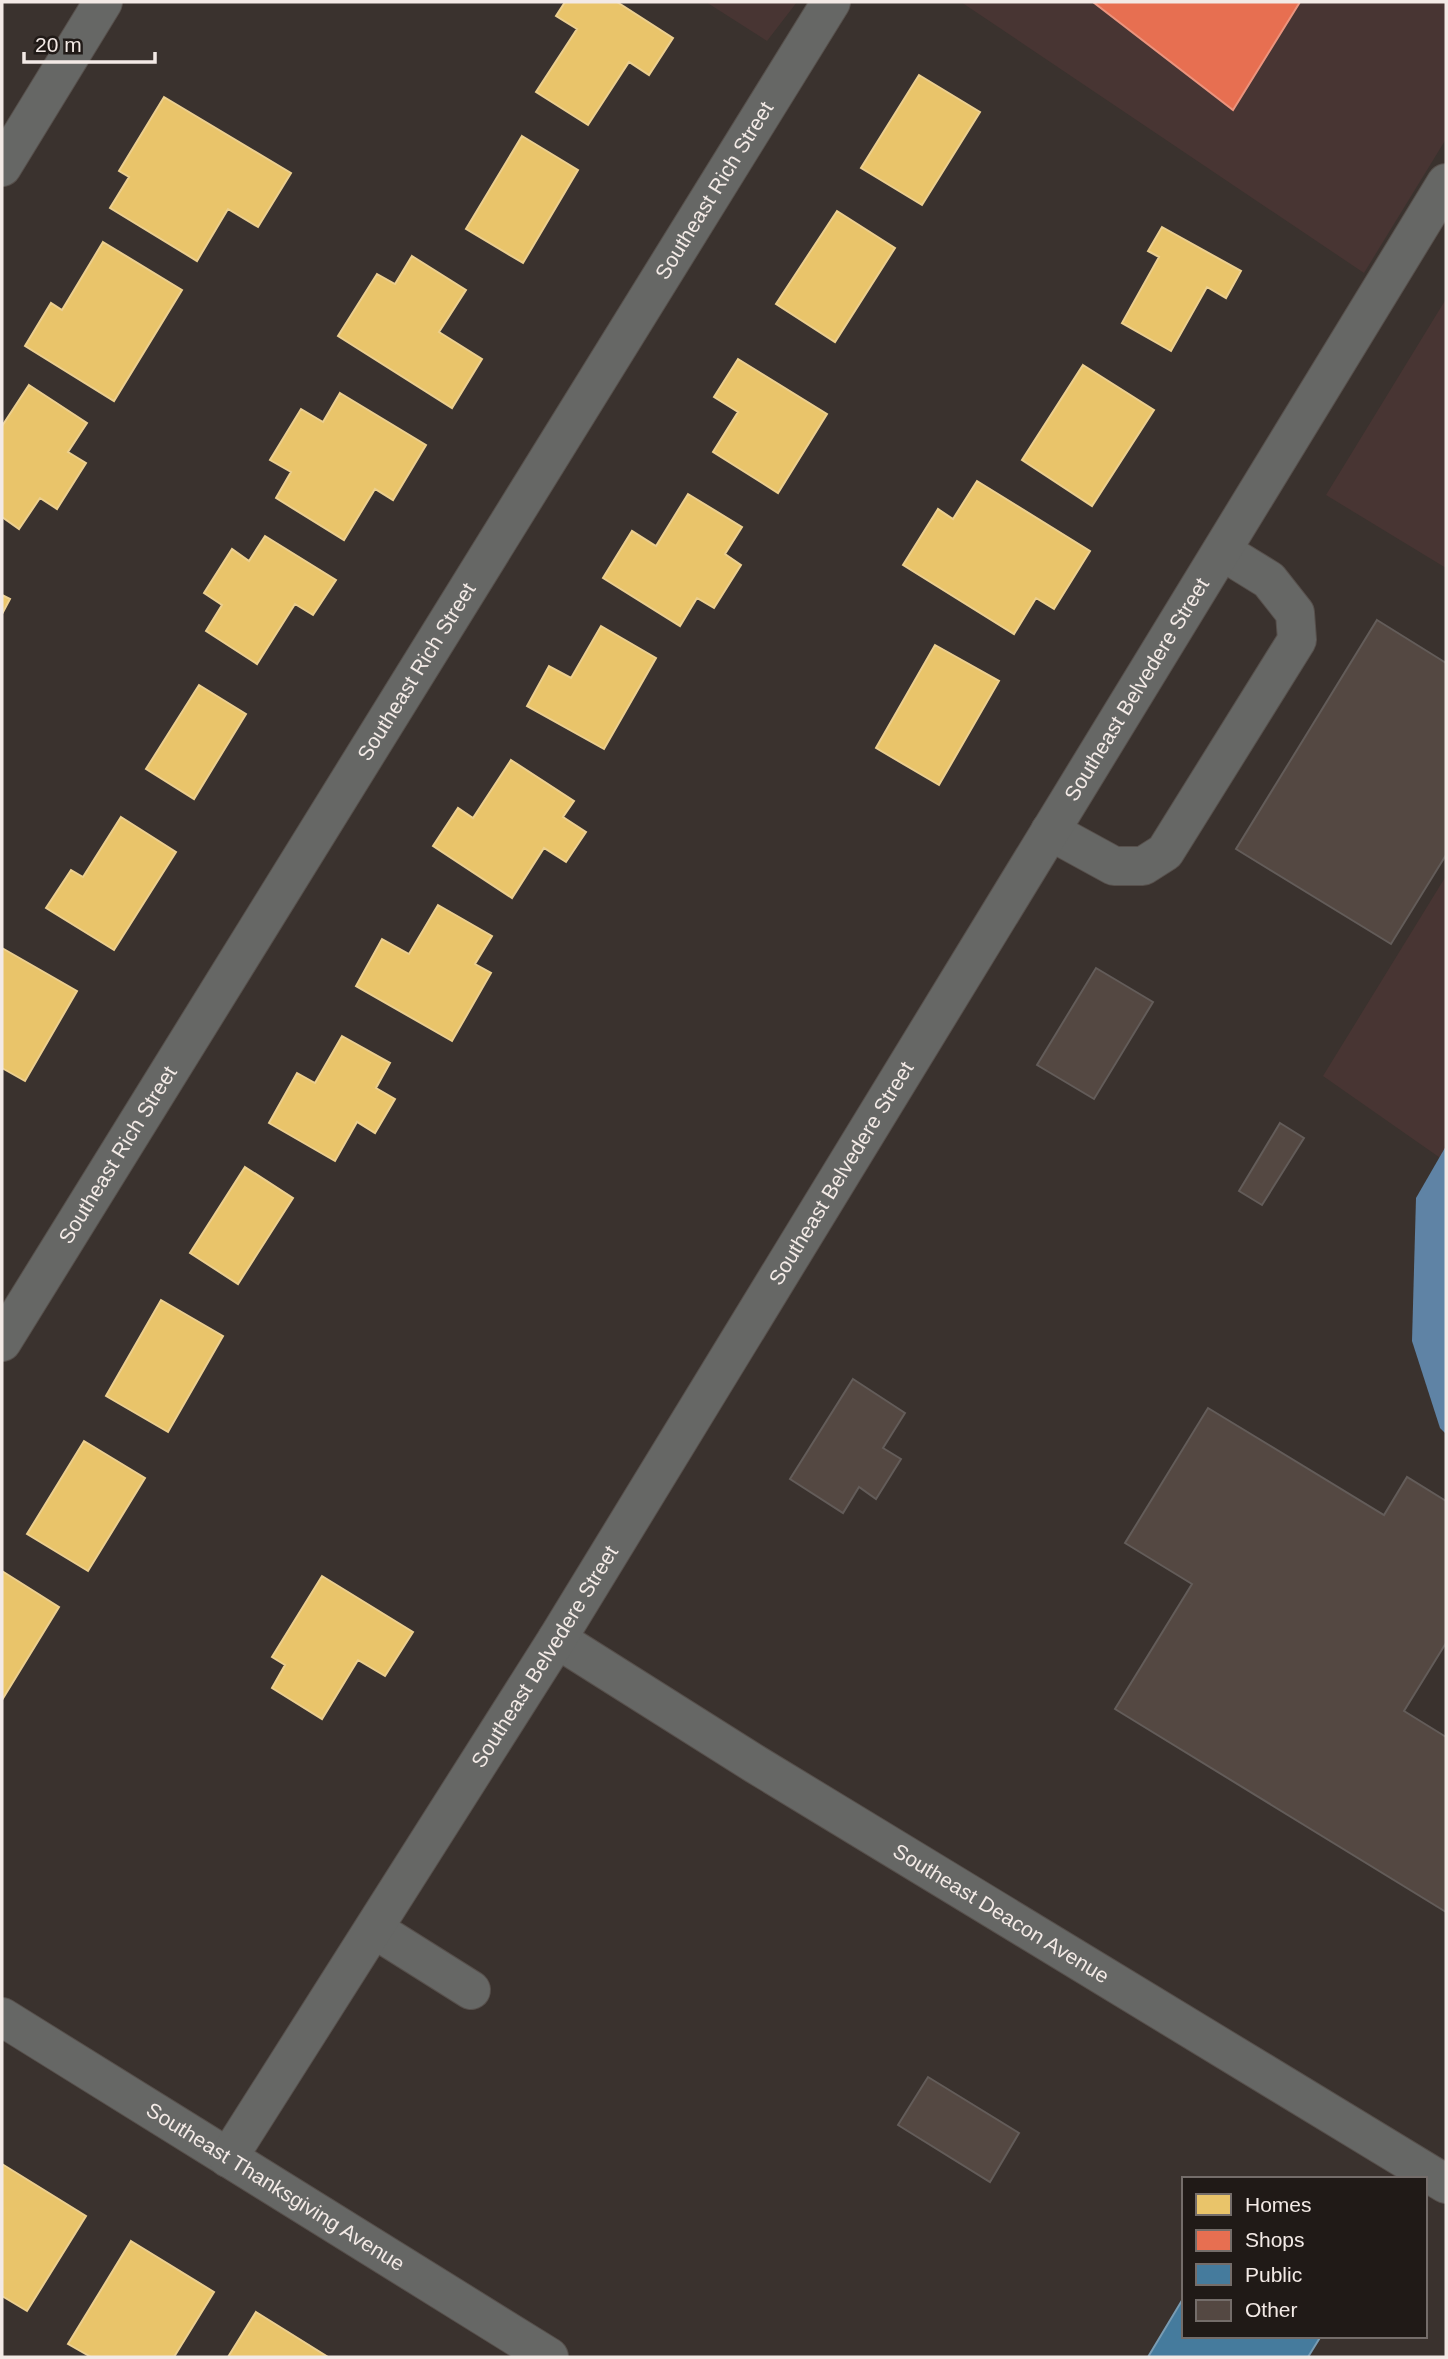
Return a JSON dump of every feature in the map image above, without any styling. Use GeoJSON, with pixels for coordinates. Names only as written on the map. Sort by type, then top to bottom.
{"type":"FeatureCollection","features":[{"type":"Feature","properties":{"kind":"street"},"geometry":{"type":"LineString","coordinates":[[2,167],[103,2]]}},
{"type":"Feature","properties":{"kind":"street","name":"Southeast Rich Street"},"geometry":{"type":"LineString","coordinates":[[2,1342],[831,2]]}},
{"type":"Feature","properties":{"kind":"street","name":"Southeast Belvedere Street"},"geometry":{"type":"LineString","coordinates":[[228,2158],[557,1639],[1446,183]]}},
{"type":"Feature","properties":{"kind":"street"},"geometry":{"type":"LineString","coordinates":[[1050,831],[1114,866],[1143,866],[1165,852],[1297,640],[1295,613],[1269,580],[1222,551]]}},
{"type":"Feature","properties":{"kind":"street","name":"Southeast Deacon Avenue"},"geometry":{"type":"LineString","coordinates":[[557,1639],[755,1764],[1446,2184]]}},
{"type":"Feature","properties":{"kind":"street"},"geometry":{"type":"LineString","coordinates":[[374,1929],[471,1990]]}},
{"type":"Feature","properties":{"kind":"street","name":"Southeast Thanksgiving Avenue"},"geometry":{"type":"LineString","coordinates":[[2,2017],[550,2357]]}},
{"type":"Feature","properties":{"kind":"shaded area"},"geometry":{"type":"Polygon","coordinates":[[[706,2],[797,2],[767,41],[706,2]]]}},
{"type":"Feature","properties":{"kind":"shaded area"},"geometry":{"type":"Polygon","coordinates":[[[961,2],[1446,2],[1446,139],[1364,273],[961,2]]]}},
{"type":"Feature","properties":{"kind":"shaded area"},"geometry":{"type":"Polygon","coordinates":[[[1446,299],[1446,568],[1326,495],[1446,299]]]}},
{"type":"Feature","properties":{"kind":"shaded area"},"geometry":{"type":"Polygon","coordinates":[[[1446,876],[1446,1162],[1323,1076],[1446,876]]]}},
{"type":"Feature","properties":{"kind":"water"},"geometry":{"type":"Polygon","coordinates":[[[1446,1146],[1446,1434],[1440,1428],[1412,1341],[1416,1198],[1446,1146]]]}},
{"type":"Feature","properties":{"kind":"building: Homes"},"geometry":{"type":"Polygon","coordinates":[[[565,2],[617,2],[673,38],[649,75],[629,62],[588,125],[536,92],[577,29],[556,16],[565,2]]]}},
{"type":"Feature","properties":{"kind":"building: Homes"},"geometry":{"type":"Polygon","coordinates":[[[919,75],[980,112],[922,205],[861,168],[919,75]]]}},
{"type":"Feature","properties":{"kind":"building: Homes"},"geometry":{"type":"Polygon","coordinates":[[[164,97],[291,173],[258,227],[228,209],[197,261],[110,208],[129,177],[119,171],[164,97]]]}},
{"type":"Feature","properties":{"kind":"building: Homes"},"geometry":{"type":"Polygon","coordinates":[[[522,136],[578,170],[523,263],[466,229],[522,136]]]}},
{"type":"Feature","properties":{"kind":"building: Homes"},"geometry":{"type":"Polygon","coordinates":[[[837,211],[895,248],[835,342],[776,304],[837,211]]]}},
{"type":"Feature","properties":{"kind":"building: Homes"},"geometry":{"type":"Polygon","coordinates":[[[1162,227],[1241,271],[1226,298],[1207,287],[1171,351],[1122,323],[1159,257],[1148,251],[1162,227]]]}},
{"type":"Feature","properties":{"kind":"building: Homes"},"geometry":{"type":"Polygon","coordinates":[[[103,242],[182,290],[114,401],[25,346],[51,303],[62,310],[103,242]]]}},
{"type":"Feature","properties":{"kind":"building: Homes"},"geometry":{"type":"Polygon","coordinates":[[[412,256],[466,290],[439,332],[482,359],[452,408],[338,336],[377,274],[395,284],[412,256]]]}},
{"type":"Feature","properties":{"kind":"building: Homes"},"geometry":{"type":"Polygon","coordinates":[[[738,359],[827,414],[778,493],[713,452],[738,412],[714,397],[738,359]]]}},
{"type":"Feature","properties":{"kind":"building: Homes"},"geometry":{"type":"Polygon","coordinates":[[[1083,365],[1154,410],[1092,506],[1022,460],[1083,365]]]}},
{"type":"Feature","properties":{"kind":"building: Homes"},"geometry":{"type":"Polygon","coordinates":[[[29,385],[87,423],[68,452],[86,463],[57,509],[40,498],[19,529],[2,517],[2,426],[29,385]]]}},
{"type":"Feature","properties":{"kind":"building: Homes"},"geometry":{"type":"Polygon","coordinates":[[[340,393],[426,445],[393,500],[375,489],[344,540],[276,498],[291,472],[270,460],[301,409],[323,422],[340,393]]]}},
{"type":"Feature","properties":{"kind":"building: Homes"},"geometry":{"type":"Polygon","coordinates":[[[977,481],[1090,551],[1054,609],[1036,598],[1014,634],[903,565],[938,509],[953,519],[977,481]]]}},
{"type":"Feature","properties":{"kind":"building: Homes"},"geometry":{"type":"Polygon","coordinates":[[[688,494],[742,527],[725,554],[741,565],[714,608],[697,598],[680,626],[603,578],[632,531],[656,546],[688,494]]]}},
{"type":"Feature","properties":{"kind":"building: Homes"},"geometry":{"type":"Polygon","coordinates":[[[265,536],[336,580],[313,615],[295,604],[257,664],[206,631],[222,605],[204,593],[232,549],[249,561],[265,536]]]}},
{"type":"Feature","properties":{"kind":"building: Homes"},"geometry":{"type":"Polygon","coordinates":[[[2,595],[10,599],[2,614],[2,595]]]}},
{"type":"Feature","properties":{"kind":"building: Homes"},"geometry":{"type":"Polygon","coordinates":[[[601,626],[656,658],[604,749],[527,706],[549,666],[571,678],[601,626]]]}},
{"type":"Feature","properties":{"kind":"building: Homes"},"geometry":{"type":"Polygon","coordinates":[[[935,645],[999,681],[939,785],[876,748],[935,645]]]}},
{"type":"Feature","properties":{"kind":"building: Homes"},"geometry":{"type":"Polygon","coordinates":[[[199,685],[246,714],[194,799],[146,769],[199,685]]]}},
{"type":"Feature","properties":{"kind":"building: Homes"},"geometry":{"type":"Polygon","coordinates":[[[511,760],[574,801],[563,817],[586,832],[566,862],[544,848],[512,898],[433,846],[458,808],[473,818],[511,760]]]}},
{"type":"Feature","properties":{"kind":"building: Homes"},"geometry":{"type":"Polygon","coordinates":[[[121,817],[176,852],[114,950],[46,908],[71,870],[83,877],[121,817]]]}},
{"type":"Feature","properties":{"kind":"building: Homes"},"geometry":{"type":"Polygon","coordinates":[[[438,905],[492,936],[475,964],[491,973],[452,1041],[356,986],[382,939],[409,954],[438,905]]]}},
{"type":"Feature","properties":{"kind":"building: Homes"},"geometry":{"type":"Polygon","coordinates":[[[2,948],[77,991],[25,1081],[2,1068],[2,948]]]}},
{"type":"Feature","properties":{"kind":"building: Homes"},"geometry":{"type":"Polygon","coordinates":[[[342,1036],[390,1063],[376,1088],[395,1099],[375,1133],[357,1122],[335,1161],[269,1123],[297,1073],[315,1083],[342,1036]]]}},
{"type":"Feature","properties":{"kind":"building: Homes"},"geometry":{"type":"Polygon","coordinates":[[[245,1167],[293,1198],[238,1284],[190,1253],[245,1167]]]}},
{"type":"Feature","properties":{"kind":"building: Homes"},"geometry":{"type":"Polygon","coordinates":[[[161,1300],[223,1336],[168,1432],[106,1396],[161,1300]]]}},
{"type":"Feature","properties":{"kind":"building: Homes"},"geometry":{"type":"Polygon","coordinates":[[[84,1441],[145,1478],[88,1571],[27,1534],[84,1441]]]}},
{"type":"Feature","properties":{"kind":"building: Homes"},"geometry":{"type":"Polygon","coordinates":[[[2,1571],[59,1607],[2,1700],[2,1571]]]}},
{"type":"Feature","properties":{"kind":"building: Homes"},"geometry":{"type":"Polygon","coordinates":[[[322,1576],[413,1632],[385,1676],[358,1660],[322,1719],[272,1688],[285,1665],[272,1657],[322,1576]]]}},
{"type":"Feature","properties":{"kind":"building: Homes"},"geometry":{"type":"Polygon","coordinates":[[[2,2164],[86,2216],[27,2311],[2,2296],[2,2164]]]}},
{"type":"Feature","properties":{"kind":"building: Homes"},"geometry":{"type":"Polygon","coordinates":[[[131,2241],[214,2292],[174,2357],[91,2357],[68,2344],[131,2241]]]}},
{"type":"Feature","properties":{"kind":"building: Homes"},"geometry":{"type":"Polygon","coordinates":[[[256,2312],[328,2357],[228,2357],[256,2312]]]}},
{"type":"Feature","properties":{"kind":"building: Shops"},"geometry":{"type":"Polygon","coordinates":[[[1093,2],[1300,2],[1233,110],[1093,2]]]}},
{"type":"Feature","properties":{"kind":"building: Public"},"geometry":{"type":"Polygon","coordinates":[[[1182,2300],[1182,2338],[1320,2338],[1308,2357],[1148,2357],[1182,2300]]]}},
{"type":"Feature","properties":{"kind":"building: Other"},"geometry":{"type":"Polygon","coordinates":[[[1377,620],[1446,663],[1446,855],[1391,944],[1236,849],[1377,620]]]}},
{"type":"Feature","properties":{"kind":"building: Other"},"geometry":{"type":"Polygon","coordinates":[[[1096,968],[1153,1002],[1094,1099],[1037,1065],[1096,968]]]}},
{"type":"Feature","properties":{"kind":"building: Other"},"geometry":{"type":"Polygon","coordinates":[[[1280,1123],[1304,1138],[1262,1205],[1239,1191],[1280,1123]]]}},
{"type":"Feature","properties":{"kind":"building: Other"},"geometry":{"type":"Polygon","coordinates":[[[853,1379],[905,1413],[883,1448],[901,1459],[876,1499],[859,1487],[843,1513],[790,1479],[853,1379]]]}},
{"type":"Feature","properties":{"kind":"building: Other"},"geometry":{"type":"Polygon","coordinates":[[[1208,1408],[1384,1515],[1407,1477],[1446,1501],[1446,1643],[1404,1711],[1446,1737],[1446,1912],[1115,1709],[1192,1584],[1125,1543],[1208,1408]]]}},
{"type":"Feature","properties":{"kind":"building: Other"},"geometry":{"type":"Polygon","coordinates":[[[928,2077],[1019,2133],[990,2182],[898,2125],[928,2077]]]}}]}
